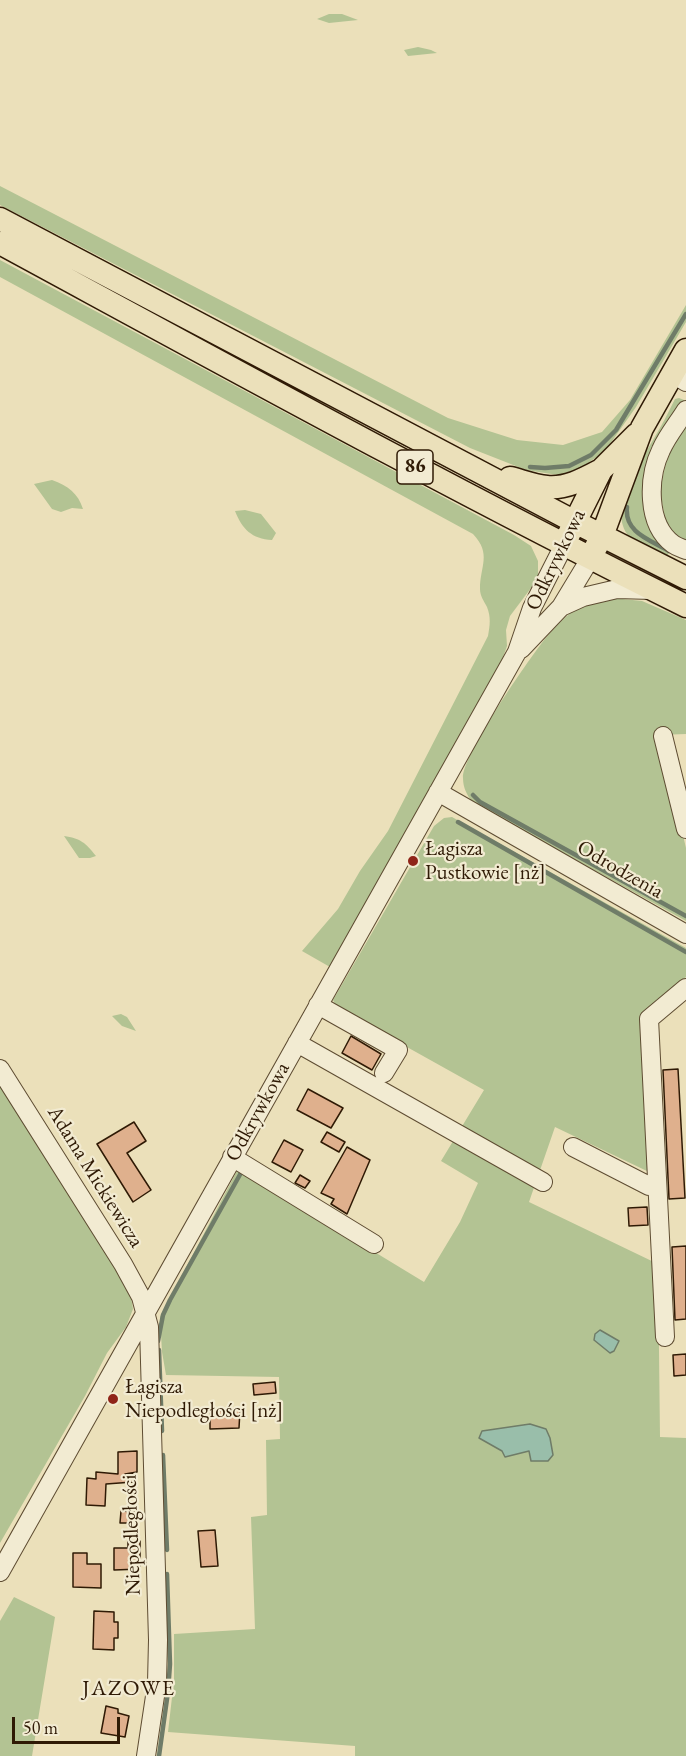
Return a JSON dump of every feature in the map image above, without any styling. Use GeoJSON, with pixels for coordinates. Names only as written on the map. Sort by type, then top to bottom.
{"type":"FeatureCollection","features":[{"type":"Feature","properties":{"kind":"main road","name":"86"},"geometry":{"type":"LineString","coordinates":[[0,219],[575,522],[686,578]]}},
{"type":"Feature","properties":{"kind":"main road","name":"86"},"geometry":{"type":"LineString","coordinates":[[0,243],[343,430],[590,559],[686,606]]}},
{"type":"Feature","properties":{"kind":"main road","name":"Odkrywkowa"},"geometry":{"type":"LineString","coordinates":[[479,471],[547,488],[577,483],[600,470],[642,428],[679,378],[686,350]]}},
{"type":"Feature","properties":{"kind":"main road","name":"Odkrywkowa"},"geometry":{"type":"LineString","coordinates":[[590,559],[602,536],[642,428]]}},
{"type":"Feature","properties":{"kind":"main road","name":"Odkrywkowa"},"geometry":{"type":"LineString","coordinates":[[564,545],[600,470]]}},
{"type":"Feature","properties":{"kind":"street"},"geometry":{"type":"LineString","coordinates":[[686,410],[662,448],[655,464],[652,488],[654,511],[659,529],[673,544],[686,550]]}},
{"type":"Feature","properties":{"kind":"street","name":"Odkrywkowa"},"geometry":{"type":"LineString","coordinates":[[0,1572],[517,652],[531,608],[564,545]]}},
{"type":"Feature","properties":{"kind":"street","name":"Odkrywkowa"},"geometry":{"type":"LineString","coordinates":[[517,652],[561,607],[590,559]]}},
{"type":"Feature","properties":{"kind":"street","name":"Odkrywkowa"},"geometry":{"type":"LineString","coordinates":[[561,607],[583,597],[617,589],[654,590]]}},
{"type":"Feature","properties":{"kind":"street"},"geometry":{"type":"LineString","coordinates":[[663,736],[681,785],[686,829]]}},
{"type":"Feature","properties":{"kind":"street","name":"Odrodzenia"},"geometry":{"type":"LineString","coordinates":[[438,792],[686,934]]}},
{"type":"Feature","properties":{"kind":"street"},"geometry":{"type":"LineString","coordinates":[[665,1337],[649,1019],[686,988]]}},
{"type":"Feature","properties":{"kind":"street"},"geometry":{"type":"LineString","coordinates":[[318,1005],[398,1050],[384,1073]]}},
{"type":"Feature","properties":{"kind":"street"},"geometry":{"type":"LineString","coordinates":[[297,1043],[543,1182]]}},
{"type":"Feature","properties":{"kind":"street","name":"Adama Mickiewicza"},"geometry":{"type":"LineString","coordinates":[[0,1069],[123,1264],[141,1298],[145,1312]]}},
{"type":"Feature","properties":{"kind":"street"},"geometry":{"type":"LineString","coordinates":[[573,1147],[649,1185],[656,1185]]}},
{"type":"Feature","properties":{"kind":"street"},"geometry":{"type":"LineString","coordinates":[[232,1157],[374,1244]]}},
{"type":"Feature","properties":{"kind":"street","name":"Niepodległości"},"geometry":{"type":"LineString","coordinates":[[145,1312],[148,1326],[158,1640],[157,1683],[146,1756]]}},
{"type":"Feature","properties":{"kind":"shaded area"},"geometry":{"type":"Polygon","coordinates":[[[329,14],[342,14],[358,20],[329,23],[317,19],[329,14]]]}},
{"type":"Feature","properties":{"kind":"shaded area"},"geometry":{"type":"Polygon","coordinates":[[[418,47],[437,53],[408,56],[404,50],[418,47]]]}},
{"type":"Feature","properties":{"kind":"shaded area"},"geometry":{"type":"Polygon","coordinates":[[[0,186],[448,418],[517,440],[563,445],[602,432],[630,400],[686,305],[686,322],[636,407],[605,451],[581,468],[558,475],[526,470],[470,448],[0,205],[0,186]]]}},
{"type":"Feature","properties":{"kind":"shaded area"},"geometry":{"type":"Polygon","coordinates":[[[0,230],[358,420],[261,373],[0,234],[0,230]]]}},
{"type":"Feature","properties":{"kind":"shaded area"},"geometry":{"type":"Polygon","coordinates":[[[0,260],[531,546],[538,561],[537,580],[510,616],[506,630],[507,646],[501,663],[330,967],[302,951],[338,909],[360,871],[388,831],[488,636],[489,614],[480,589],[484,554],[479,541],[473,534],[0,277],[0,260]]]}},
{"type":"Feature","properties":{"kind":"shaded area"},"geometry":{"type":"Polygon","coordinates":[[[675,399],[684,400],[684,405],[649,473],[672,548],[666,558],[630,538],[622,523],[622,511],[624,498],[634,473],[675,399]]]}},
{"type":"Feature","properties":{"kind":"shaded area"},"geometry":{"type":"Polygon","coordinates":[[[686,423],[686,545],[666,525],[660,490],[667,458],[686,423]]]}},
{"type":"Feature","properties":{"kind":"shaded area"},"geometry":{"type":"Polygon","coordinates":[[[52,480],[72,491],[83,509],[72,508],[61,512],[52,509],[34,484],[52,480]]]}},
{"type":"Feature","properties":{"kind":"shaded area"},"geometry":{"type":"Polygon","coordinates":[[[245,510],[261,514],[276,533],[272,540],[259,538],[245,528],[235,511],[245,510]]]}},
{"type":"Feature","properties":{"kind":"shaded area"},"geometry":{"type":"Polygon","coordinates":[[[613,598],[642,601],[686,620],[686,734],[659,735],[686,848],[686,921],[473,803],[464,785],[465,767],[483,731],[545,639],[577,608],[613,598]]]}},
{"type":"Feature","properties":{"kind":"shaded area"},"geometry":{"type":"Polygon","coordinates":[[[452,817],[686,948],[686,977],[642,1015],[649,1172],[555,1127],[529,1202],[658,1264],[660,1437],[686,1438],[686,1756],[355,1756],[355,1746],[168,1732],[174,1680],[174,1634],[255,1629],[251,1517],[267,1515],[266,1440],[280,1439],[279,1377],[166,1375],[162,1352],[160,1317],[238,1169],[424,1282],[460,1222],[478,1183],[441,1161],[484,1090],[337,1008],[333,1000],[434,826],[444,818],[452,817]]]}},
{"type":"Feature","properties":{"kind":"shaded area"},"geometry":{"type":"Polygon","coordinates":[[[64,836],[82,842],[96,856],[79,858],[64,836]]]}},
{"type":"Feature","properties":{"kind":"shaded area"},"geometry":{"type":"Polygon","coordinates":[[[121,1014],[127,1017],[136,1031],[122,1026],[112,1016],[121,1014]]]}},
{"type":"Feature","properties":{"kind":"shaded area"},"geometry":{"type":"Polygon","coordinates":[[[0,1084],[120,1274],[131,1297],[133,1309],[126,1327],[107,1353],[85,1396],[0,1543],[0,1084]]]}},
{"type":"Feature","properties":{"kind":"shaded area"},"geometry":{"type":"Polygon","coordinates":[[[600,1330],[619,1341],[614,1351],[610,1353],[594,1340],[595,1334],[600,1330]]]}},
{"type":"Feature","properties":{"kind":"shaded area"},"geometry":{"type":"Polygon","coordinates":[[[530,1424],[546,1429],[553,1455],[548,1461],[531,1461],[529,1451],[505,1457],[502,1451],[479,1438],[482,1431],[530,1424]]]}},
{"type":"Feature","properties":{"kind":"shaded area"},"geometry":{"type":"Polygon","coordinates":[[[14,1597],[55,1617],[32,1756],[0,1756],[0,1621],[14,1597]]]}},
{"type":"Feature","properties":{"kind":"building"},"geometry":{"type":"Polygon","coordinates":[[[351,1036],[381,1054],[372,1070],[342,1053],[351,1036]]]}},
{"type":"Feature","properties":{"kind":"building"},"geometry":{"type":"Polygon","coordinates":[[[678,1069],[685,1198],[669,1199],[663,1070],[678,1069]]]}},
{"type":"Feature","properties":{"kind":"building"},"geometry":{"type":"Polygon","coordinates":[[[308,1089],[343,1108],[331,1128],[297,1110],[308,1089]]]}},
{"type":"Feature","properties":{"kind":"building"},"geometry":{"type":"Polygon","coordinates":[[[134,1122],[146,1141],[127,1153],[151,1190],[133,1202],[97,1144],[134,1122]]]}},
{"type":"Feature","properties":{"kind":"building"},"geometry":{"type":"Polygon","coordinates":[[[327,1132],[345,1142],[339,1152],[321,1142],[327,1132]]]}},
{"type":"Feature","properties":{"kind":"building"},"geometry":{"type":"Polygon","coordinates":[[[284,1140],[303,1150],[291,1172],[272,1162],[284,1140]]]}},
{"type":"Feature","properties":{"kind":"building"},"geometry":{"type":"Polygon","coordinates":[[[347,1147],[370,1160],[347,1214],[331,1204],[334,1199],[321,1193],[347,1147]]]}},
{"type":"Feature","properties":{"kind":"building"},"geometry":{"type":"Polygon","coordinates":[[[300,1175],[310,1181],[305,1188],[295,1183],[300,1175]]]}},
{"type":"Feature","properties":{"kind":"building"},"geometry":{"type":"Polygon","coordinates":[[[647,1207],[648,1225],[629,1226],[628,1208],[647,1207]]]}},
{"type":"Feature","properties":{"kind":"building"},"geometry":{"type":"Polygon","coordinates":[[[686,1246],[686,1319],[675,1320],[672,1247],[686,1246]]]}},
{"type":"Feature","properties":{"kind":"building"},"geometry":{"type":"Polygon","coordinates":[[[686,1354],[686,1375],[674,1376],[673,1355],[686,1354]]]}},
{"type":"Feature","properties":{"kind":"building"},"geometry":{"type":"Polygon","coordinates":[[[275,1382],[276,1393],[254,1395],[253,1384],[275,1382]]]}},
{"type":"Feature","properties":{"kind":"building"},"geometry":{"type":"Polygon","coordinates":[[[240,1410],[239,1428],[210,1429],[210,1411],[240,1410]]]}},
{"type":"Feature","properties":{"kind":"building"},"geometry":{"type":"Polygon","coordinates":[[[137,1451],[137,1472],[125,1474],[133,1474],[133,1482],[106,1484],[105,1506],[86,1505],[87,1478],[96,1479],[96,1472],[118,1474],[118,1452],[137,1451]]]}},
{"type":"Feature","properties":{"kind":"building"},"geometry":{"type":"Polygon","coordinates":[[[121,1511],[135,1512],[135,1523],[120,1523],[121,1511]]]}},
{"type":"Feature","properties":{"kind":"building"},"geometry":{"type":"Polygon","coordinates":[[[215,1530],[218,1566],[201,1567],[198,1531],[215,1530]]]}},
{"type":"Feature","properties":{"kind":"building"},"geometry":{"type":"Polygon","coordinates":[[[128,1541],[140,1541],[140,1569],[114,1570],[114,1548],[128,1548],[128,1541]]]}},
{"type":"Feature","properties":{"kind":"building"},"geometry":{"type":"Polygon","coordinates":[[[73,1553],[87,1553],[87,1564],[101,1564],[101,1588],[73,1587],[73,1553]]]}},
{"type":"Feature","properties":{"kind":"building"},"geometry":{"type":"Polygon","coordinates":[[[94,1611],[114,1612],[114,1622],[118,1622],[118,1638],[114,1638],[114,1650],[93,1649],[94,1611]]]}},
{"type":"Feature","properties":{"kind":"building"},"geometry":{"type":"Polygon","coordinates":[[[106,1706],[118,1709],[118,1713],[129,1716],[125,1737],[101,1733],[106,1706]]]}},
{"type":"Feature","properties":{"kind":"waterway"},"geometry":{"type":"LineString","coordinates":[[530,467],[569,466],[591,455],[616,430],[686,314]]}},
{"type":"Feature","properties":{"kind":"waterway"},"geometry":{"type":"LineString","coordinates":[[627,507],[627,516],[634,529],[640,535],[669,551]]}},
{"type":"Feature","properties":{"kind":"waterway"},"geometry":{"type":"LineString","coordinates":[[473,795],[480,802],[686,916]]}},
{"type":"Feature","properties":{"kind":"waterway"},"geometry":{"type":"LineString","coordinates":[[458,822],[686,952]]}},
{"type":"Feature","properties":{"kind":"waterway"},"geometry":{"type":"LineString","coordinates":[[158,1341],[163,1315],[170,1300],[242,1171]]}},
{"type":"Feature","properties":{"kind":"waterway"},"geometry":{"type":"LineString","coordinates":[[159,1350],[162,1431]]}},
{"type":"Feature","properties":{"kind":"waterway"},"geometry":{"type":"LineString","coordinates":[[163,1455],[167,1550]]}},
{"type":"Feature","properties":{"kind":"waterway"},"geometry":{"type":"LineString","coordinates":[[159,1756],[170,1664],[167,1574]]}},
{"type":"Feature","properties":{"kind":"place","name":"Łagisza Pustkowie [nż]"},"geometry":{"type":"Point","coordinates":[413,861]}},
{"type":"Feature","properties":{"kind":"place","name":"Łagisza Niepodległości [nż]"},"geometry":{"type":"Point","coordinates":[113,1399]}},
{"type":"Feature","properties":{"kind":"district","name":"JAZOWE"},"geometry":{"type":"Point","coordinates":[129,1689]}}]}
